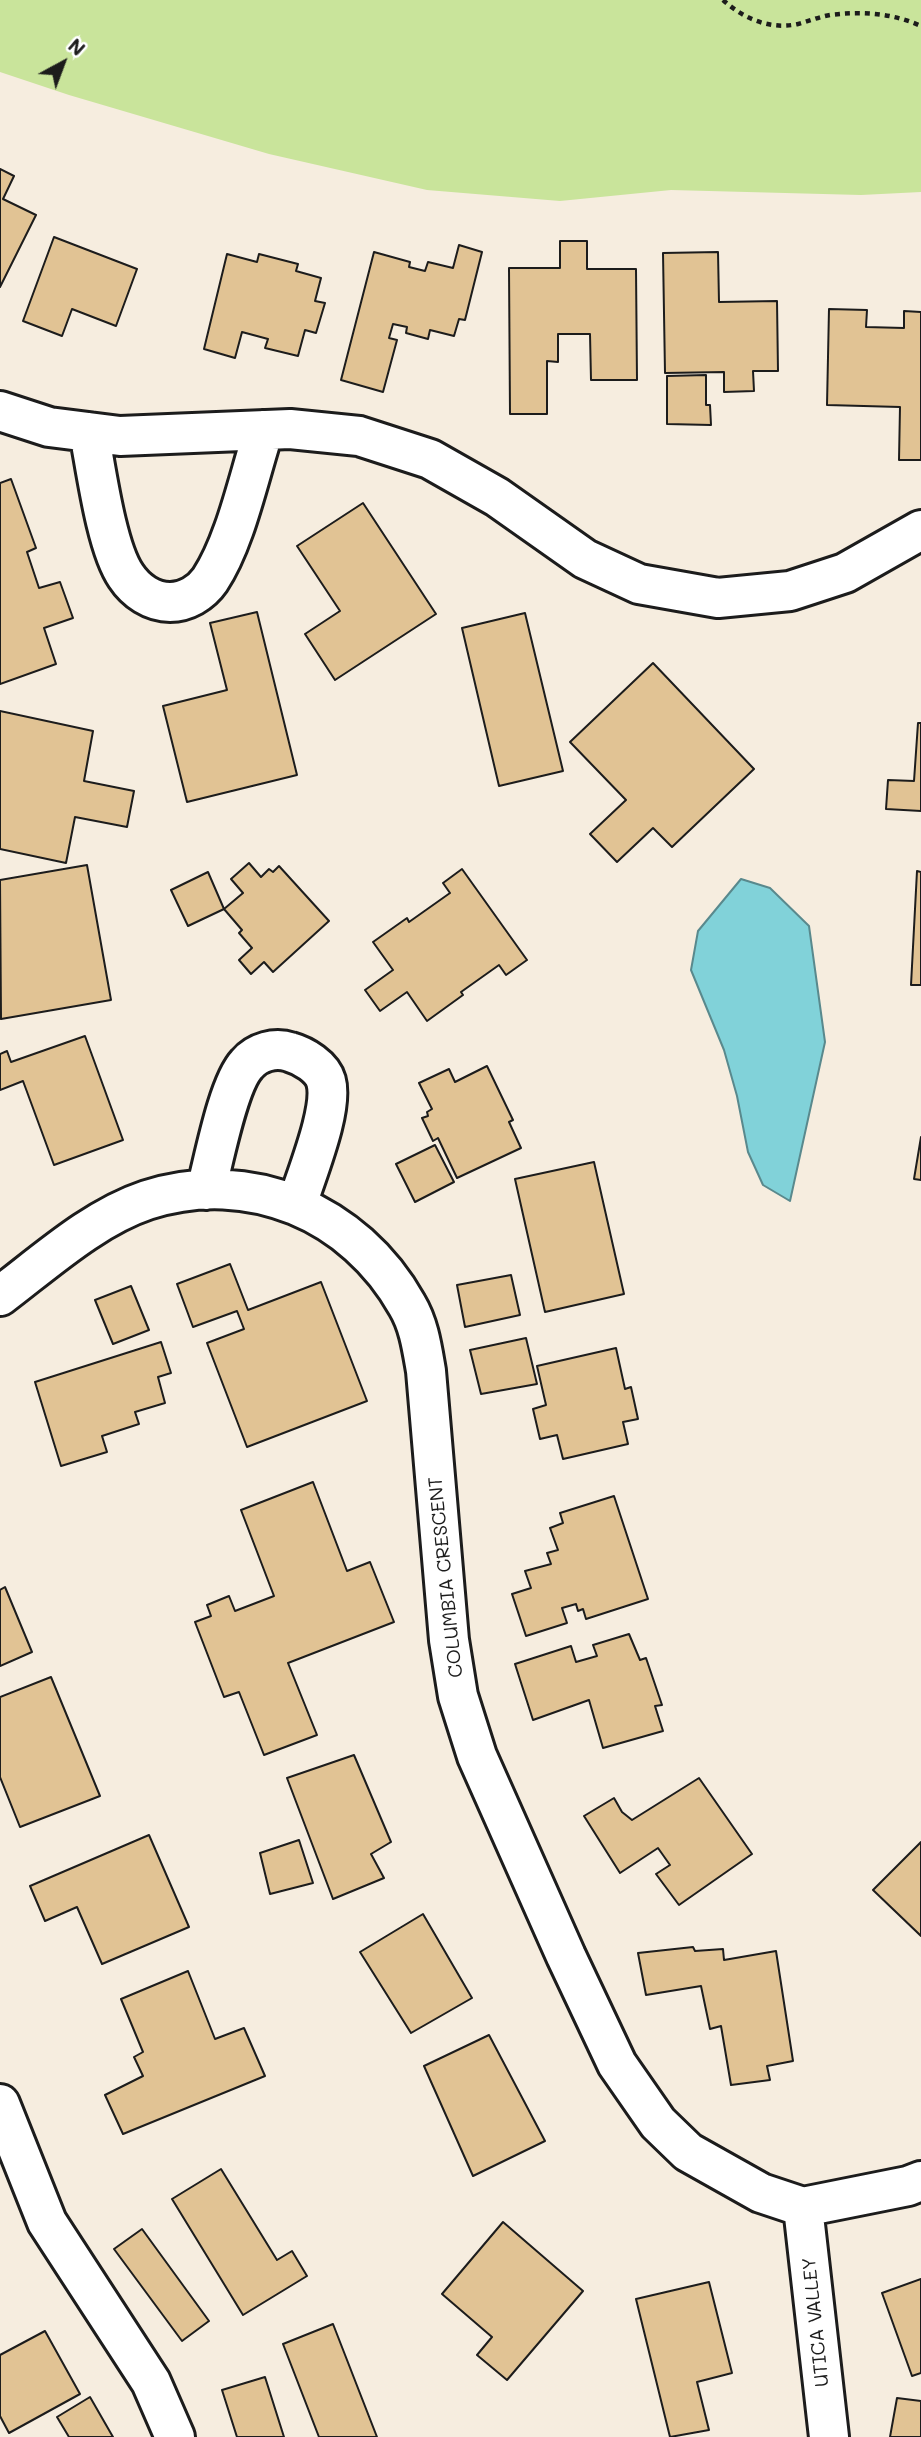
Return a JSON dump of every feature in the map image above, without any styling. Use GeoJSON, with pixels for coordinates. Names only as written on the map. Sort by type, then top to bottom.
{"type":"FeatureCollection","features":[{"type":"Feature","properties":{"kind":"street"},"geometry":{"type":"LineString","coordinates":[[0,411],[49,427],[120,436],[290,429],[359,436],[430,459],[497,497],[585,559],[639,584],[718,598],[790,591],[845,573],[921,530]]}},
{"type":"Feature","properties":{"kind":"street"},"geometry":{"type":"LineString","coordinates":[[89,432],[113,545],[125,575],[141,592],[159,602],[177,602],[195,595],[209,581],[224,553],[264,430]]}},
{"type":"Feature","properties":{"kind":"street"},"geometry":{"type":"LineString","coordinates":[[206,1190],[234,1082],[247,1063],[266,1051],[288,1051],[311,1061],[326,1079],[328,1100],[323,1125],[297,1205]]}},
{"type":"Feature","properties":{"kind":"street","name":"COLUMBIA CRESCENT"},"geometry":{"type":"LineString","coordinates":[[0,1296],[120,1212],[172,1193],[233,1189],[259,1193],[297,1205],[328,1220],[358,1244],[386,1273],[408,1306],[421,1338],[449,1640],[458,1696],[477,1756],[617,2064],[658,2123],[688,2152],[761,2193],[803,2207],[921,2181]]}},
{"type":"Feature","properties":{"kind":"street"},"geometry":{"type":"LineString","coordinates":[[0,2104],[47,2222],[150,2382],[175,2437]]}},
{"type":"Feature","properties":{"kind":"street","name":"UTICA VALLEY"},"geometry":{"type":"LineString","coordinates":[[803,2207],[829,2437]]}},
{"type":"Feature","properties":{"kind":"path"},"geometry":{"type":"LineString","coordinates":[[723,0],[752,20],[775,26],[797,24],[829,15],[861,13],[901,17],[921,26]]}},
{"type":"Feature","properties":{"kind":"green space"},"geometry":{"type":"Polygon","coordinates":[[[0,0],[921,0],[921,192],[861,195],[671,190],[560,201],[427,190],[269,154],[0,72],[0,0]]]}},
{"type":"Feature","properties":{"kind":"water"},"geometry":{"type":"Polygon","coordinates":[[[741,879],[770,888],[809,926],[825,1042],[790,1201],[763,1185],[748,1152],[737,1096],[724,1050],[691,970],[698,931],[741,879]]]}},
{"type":"Feature","properties":{"kind":"building"},"geometry":{"type":"Polygon","coordinates":[[[0,169],[14,176],[3,199],[36,215],[0,287],[0,169]]]}},
{"type":"Feature","properties":{"kind":"building"},"geometry":{"type":"Polygon","coordinates":[[[54,237],[137,269],[116,326],[72,309],[62,336],[23,321],[54,237]]]}},
{"type":"Feature","properties":{"kind":"building"},"geometry":{"type":"Polygon","coordinates":[[[560,241],[587,241],[587,269],[636,269],[637,380],[591,380],[590,334],[558,334],[558,362],[547,361],[547,414],[510,414],[509,268],[560,268],[560,241]]]}},
{"type":"Feature","properties":{"kind":"building"},"geometry":{"type":"Polygon","coordinates":[[[459,245],[482,252],[465,320],[459,319],[454,336],[430,330],[428,339],[406,333],[407,327],[393,324],[389,338],[397,340],[383,392],[341,380],[374,252],[410,262],[409,267],[425,271],[428,262],[453,268],[459,245]]]}},
{"type":"Feature","properties":{"kind":"building"},"geometry":{"type":"Polygon","coordinates":[[[718,252],[719,302],[777,301],[778,371],[753,371],[754,391],[724,392],[724,372],[665,373],[663,253],[718,252]]]}},
{"type":"Feature","properties":{"kind":"building"},"geometry":{"type":"Polygon","coordinates":[[[227,254],[257,262],[259,254],[298,264],[296,271],[321,278],[315,301],[325,303],[316,333],[305,330],[298,356],[265,348],[268,339],[242,332],[235,358],[204,349],[227,254]]]}},
{"type":"Feature","properties":{"kind":"building"},"geometry":{"type":"Polygon","coordinates":[[[829,309],[867,310],[866,327],[904,328],[904,311],[921,312],[921,460],[899,460],[900,407],[827,405],[829,309]]]}},
{"type":"Feature","properties":{"kind":"building"},"geometry":{"type":"Polygon","coordinates":[[[706,375],[706,405],[710,405],[711,425],[667,424],[667,376],[706,375]]]}},
{"type":"Feature","properties":{"kind":"building"},"geometry":{"type":"Polygon","coordinates":[[[11,479],[36,548],[27,552],[39,588],[60,582],[73,618],[44,628],[56,664],[0,684],[0,483],[11,479]]]}},
{"type":"Feature","properties":{"kind":"building"},"geometry":{"type":"Polygon","coordinates":[[[363,503],[436,614],[335,680],[305,634],[340,611],[297,546],[363,503]]]}},
{"type":"Feature","properties":{"kind":"building"},"geometry":{"type":"Polygon","coordinates":[[[257,612],[297,775],[187,802],[163,706],[227,690],[210,623],[257,612]]]}},
{"type":"Feature","properties":{"kind":"building"},"geometry":{"type":"Polygon","coordinates":[[[525,613],[563,771],[499,786],[462,628],[525,613]]]}},
{"type":"Feature","properties":{"kind":"building"},"geometry":{"type":"Polygon","coordinates":[[[653,663],[754,769],[672,847],[653,828],[617,862],[590,834],[626,800],[570,742],[653,663]]]}},
{"type":"Feature","properties":{"kind":"building"},"geometry":{"type":"Polygon","coordinates":[[[0,711],[93,731],[84,781],[134,791],[127,827],[75,817],[66,863],[0,849],[0,711]]]}},
{"type":"Feature","properties":{"kind":"building"},"geometry":{"type":"Polygon","coordinates":[[[918,723],[921,723],[921,811],[886,809],[888,780],[914,781],[918,723]]]}},
{"type":"Feature","properties":{"kind":"building"},"geometry":{"type":"Polygon","coordinates":[[[249,863],[261,877],[269,869],[273,872],[279,866],[329,921],[273,972],[264,962],[251,974],[239,960],[252,948],[239,933],[242,930],[224,909],[243,893],[231,879],[249,863]]]}},
{"type":"Feature","properties":{"kind":"building"},"geometry":{"type":"Polygon","coordinates":[[[87,865],[111,1000],[1,1019],[0,880],[87,865]]]}},
{"type":"Feature","properties":{"kind":"building"},"geometry":{"type":"Polygon","coordinates":[[[462,869],[527,960],[506,975],[499,965],[427,1021],[407,992],[380,1011],[365,990],[393,970],[373,942],[407,918],[409,922],[450,893],[443,883],[462,869]]]}},
{"type":"Feature","properties":{"kind":"building"},"geometry":{"type":"Polygon","coordinates":[[[917,871],[921,872],[921,985],[911,985],[917,871]]]}},
{"type":"Feature","properties":{"kind":"building"},"geometry":{"type":"Polygon","coordinates":[[[208,872],[224,909],[188,926],[171,890],[208,872]]]}},
{"type":"Feature","properties":{"kind":"building"},"geometry":{"type":"Polygon","coordinates":[[[85,1036],[123,1140],[54,1165],[23,1081],[0,1090],[0,1054],[7,1051],[11,1062],[85,1036]]]}},
{"type":"Feature","properties":{"kind":"building"},"geometry":{"type":"Polygon","coordinates":[[[487,1066],[513,1120],[509,1122],[521,1148],[457,1178],[438,1138],[433,1141],[422,1118],[428,1116],[427,1112],[432,1109],[419,1083],[449,1069],[455,1082],[487,1066]]]}},
{"type":"Feature","properties":{"kind":"building"},"geometry":{"type":"Polygon","coordinates":[[[921,1137],[921,1180],[914,1179],[921,1137]]]}},
{"type":"Feature","properties":{"kind":"building"},"geometry":{"type":"Polygon","coordinates":[[[435,1145],[454,1182],[415,1202],[396,1164],[435,1145]]]}},
{"type":"Feature","properties":{"kind":"building"},"geometry":{"type":"Polygon","coordinates":[[[594,1162],[624,1294],[545,1312],[515,1179],[594,1162]]]}},
{"type":"Feature","properties":{"kind":"building"},"geometry":{"type":"Polygon","coordinates":[[[230,1264],[248,1310],[321,1282],[367,1401],[247,1447],[207,1343],[244,1329],[237,1311],[193,1327],[177,1284],[230,1264]]]}},
{"type":"Feature","properties":{"kind":"building"},"geometry":{"type":"Polygon","coordinates":[[[511,1275],[520,1315],[465,1327],[457,1285],[511,1275]]]}},
{"type":"Feature","properties":{"kind":"building"},"geometry":{"type":"Polygon","coordinates":[[[131,1286],[149,1330],[113,1344],[95,1300],[131,1286]]]}},
{"type":"Feature","properties":{"kind":"building"},"geometry":{"type":"Polygon","coordinates":[[[526,1338],[537,1384],[481,1394],[470,1350],[526,1338]]]}},
{"type":"Feature","properties":{"kind":"building"},"geometry":{"type":"Polygon","coordinates":[[[161,1342],[171,1373],[158,1377],[165,1403],[135,1412],[139,1424],[102,1436],[107,1452],[61,1466],[35,1382],[161,1342]]]}},
{"type":"Feature","properties":{"kind":"building"},"geometry":{"type":"Polygon","coordinates":[[[616,1348],[625,1389],[631,1387],[638,1419],[623,1422],[628,1444],[563,1459],[557,1435],[540,1439],[533,1409],[546,1405],[537,1366],[616,1348]]]}},
{"type":"Feature","properties":{"kind":"building"},"geometry":{"type":"Polygon","coordinates":[[[313,1482],[347,1571],[370,1562],[394,1622],[288,1663],[317,1735],[264,1755],[239,1692],[224,1697],[195,1622],[211,1616],[207,1605],[229,1596],[235,1611],[274,1596],[241,1510],[313,1482]]]}},
{"type":"Feature","properties":{"kind":"building"},"geometry":{"type":"Polygon","coordinates":[[[614,1496],[648,1599],[586,1619],[583,1609],[578,1611],[576,1604],[562,1608],[567,1623],[526,1636],[512,1594],[531,1588],[525,1571],[551,1564],[547,1553],[558,1550],[550,1528],[563,1523],[560,1513],[614,1496]]]}},
{"type":"Feature","properties":{"kind":"building"},"geometry":{"type":"Polygon","coordinates":[[[5,1587],[32,1652],[0,1666],[0,1590],[5,1587]]]}},
{"type":"Feature","properties":{"kind":"building"},"geometry":{"type":"Polygon","coordinates":[[[629,1634],[640,1660],[646,1658],[662,1705],[655,1706],[663,1731],[603,1748],[589,1700],[533,1720],[515,1664],[571,1646],[576,1662],[597,1656],[593,1645],[629,1634]]]}},
{"type":"Feature","properties":{"kind":"building"},"geometry":{"type":"Polygon","coordinates":[[[51,1677],[100,1796],[20,1827],[0,1777],[0,1697],[51,1677]]]}},
{"type":"Feature","properties":{"kind":"building"},"geometry":{"type":"Polygon","coordinates":[[[354,1755],[391,1842],[371,1854],[384,1878],[333,1899],[287,1778],[354,1755]]]}},
{"type":"Feature","properties":{"kind":"building"},"geometry":{"type":"Polygon","coordinates":[[[699,1778],[752,1854],[679,1905],[656,1874],[670,1865],[658,1848],[620,1873],[584,1816],[614,1798],[622,1812],[632,1820],[699,1778]]]}},
{"type":"Feature","properties":{"kind":"building"},"geometry":{"type":"Polygon","coordinates":[[[149,1835],[189,1927],[102,1964],[77,1907],[45,1921],[30,1886],[149,1835]]]}},
{"type":"Feature","properties":{"kind":"building"},"geometry":{"type":"Polygon","coordinates":[[[299,1840],[313,1883],[270,1894],[260,1853],[299,1840]]]}},
{"type":"Feature","properties":{"kind":"building"},"geometry":{"type":"Polygon","coordinates":[[[921,1842],[921,1936],[873,1890],[921,1842]]]}},
{"type":"Feature","properties":{"kind":"building"},"geometry":{"type":"Polygon","coordinates":[[[423,1914],[472,1998],[411,2033],[360,1952],[423,1914]]]}},
{"type":"Feature","properties":{"kind":"building"},"geometry":{"type":"Polygon","coordinates":[[[693,1947],[695,1951],[723,1949],[724,1960],[776,1951],[793,2061],[767,2066],[770,2080],[731,2085],[721,2026],[710,2029],[701,1986],[646,1995],[638,1953],[693,1947]]]}},
{"type":"Feature","properties":{"kind":"building"},"geometry":{"type":"Polygon","coordinates":[[[188,1971],[215,2039],[244,2028],[265,2076],[123,2134],[105,2095],[143,2076],[134,2057],[143,2052],[121,1999],[188,1971]]]}},
{"type":"Feature","properties":{"kind":"building"},"geometry":{"type":"Polygon","coordinates":[[[489,2035],[545,2141],[473,2176],[424,2066],[489,2035]]]}},
{"type":"Feature","properties":{"kind":"building"},"geometry":{"type":"Polygon","coordinates":[[[221,2169],[277,2260],[292,2251],[307,2276],[243,2315],[172,2199],[221,2169]]]}},
{"type":"Feature","properties":{"kind":"building"},"geometry":{"type":"Polygon","coordinates":[[[503,2222],[583,2291],[507,2380],[477,2355],[492,2337],[442,2294],[503,2222]]]}},
{"type":"Feature","properties":{"kind":"building"},"geometry":{"type":"Polygon","coordinates":[[[142,2229],[209,2321],[182,2341],[114,2249],[142,2229]]]}},
{"type":"Feature","properties":{"kind":"building"},"geometry":{"type":"Polygon","coordinates":[[[921,2279],[921,2373],[912,2376],[882,2293],[921,2279]]]}},
{"type":"Feature","properties":{"kind":"building"},"geometry":{"type":"Polygon","coordinates":[[[709,2282],[732,2373],[697,2382],[709,2430],[670,2437],[636,2299],[709,2282]]]}},
{"type":"Feature","properties":{"kind":"building"},"geometry":{"type":"Polygon","coordinates":[[[333,2324],[377,2437],[319,2437],[283,2344],[333,2324]]]}},
{"type":"Feature","properties":{"kind":"building"},"geometry":{"type":"Polygon","coordinates":[[[45,2331],[80,2394],[9,2433],[0,2416],[0,2355],[45,2331]]]}},
{"type":"Feature","properties":{"kind":"building"},"geometry":{"type":"Polygon","coordinates":[[[265,2377],[284,2437],[237,2437],[222,2390],[265,2377]]]}},
{"type":"Feature","properties":{"kind":"building"},"geometry":{"type":"Polygon","coordinates":[[[90,2397],[113,2437],[69,2437],[57,2417],[90,2397]]]}},
{"type":"Feature","properties":{"kind":"building"},"geometry":{"type":"Polygon","coordinates":[[[897,2398],[921,2401],[921,2437],[890,2437],[897,2398]]]}}]}
